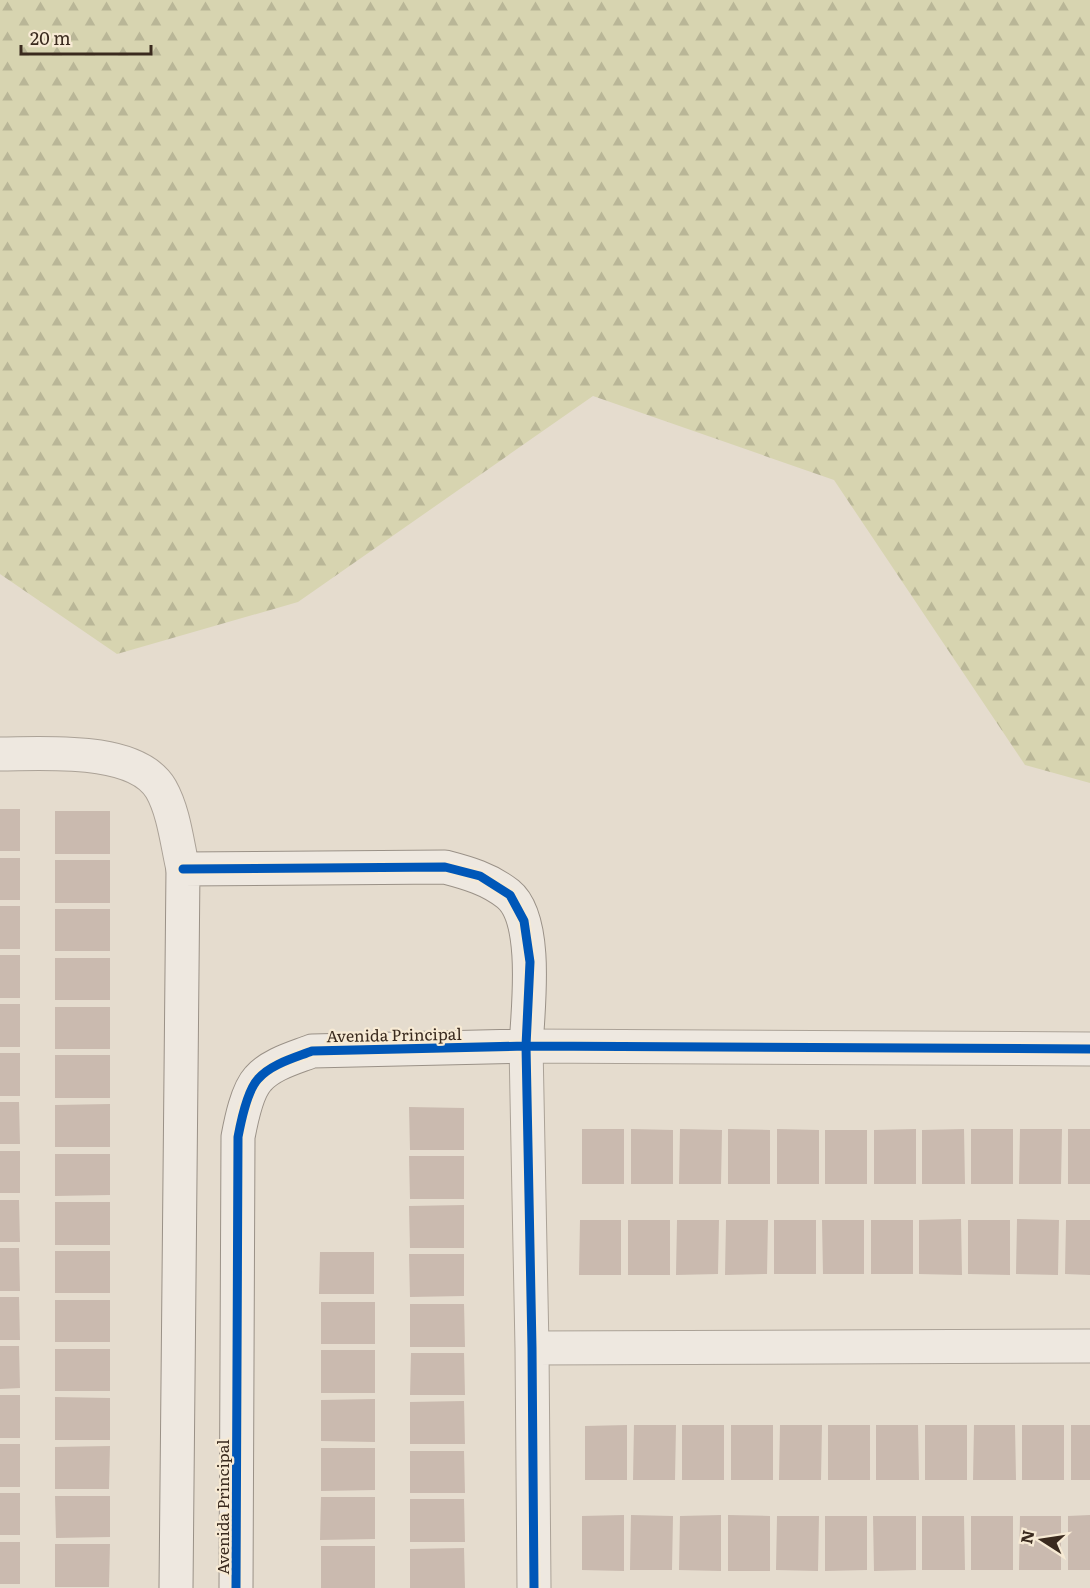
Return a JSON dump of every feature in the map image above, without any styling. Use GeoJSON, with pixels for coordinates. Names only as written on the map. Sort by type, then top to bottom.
{"type":"FeatureCollection","features":[{"type":"Feature","properties":{"kind":"street"},"geometry":{"type":"LineString","coordinates":[[0,754],[74,754],[124,763],[146,772],[160,788],[169,807],[183,869],[176,1588]]}},
{"type":"Feature","properties":{"kind":"street"},"geometry":{"type":"LineString","coordinates":[[183,869],[445,867],[480,876],[510,895],[524,921],[530,962],[526,1046],[534,1588]]}},
{"type":"Feature","properties":{"kind":"street","name":"Avenida Principal"},"geometry":{"type":"LineString","coordinates":[[236,1588],[238,1137],[243,1113],[257,1079],[279,1063],[312,1051],[526,1046],[1090,1049]]}},
{"type":"Feature","properties":{"kind":"street"},"geometry":{"type":"LineString","coordinates":[[532,1348],[1090,1346]]}},
{"type":"Feature","properties":{"kind":"green space"},"geometry":{"type":"Polygon","coordinates":[[[0,0],[1090,0],[1090,783],[1025,765],[834,480],[593,396],[298,602],[117,654],[0,574],[0,0]]]}},
{"type":"Feature","properties":{"kind":"building"},"geometry":{"type":"Polygon","coordinates":[[[0,809],[20,809],[20,851],[0,851],[0,809]]]}},
{"type":"Feature","properties":{"kind":"building"},"geometry":{"type":"Polygon","coordinates":[[[55,811],[110,811],[110,854],[55,854],[55,811]]]}},
{"type":"Feature","properties":{"kind":"building"},"geometry":{"type":"Polygon","coordinates":[[[0,858],[20,858],[20,900],[0,900],[0,858]]]}},
{"type":"Feature","properties":{"kind":"building"},"geometry":{"type":"Polygon","coordinates":[[[55,860],[110,860],[110,903],[55,903],[55,860]]]}},
{"type":"Feature","properties":{"kind":"building"},"geometry":{"type":"Polygon","coordinates":[[[0,906],[20,906],[20,949],[0,949],[0,906]]]}},
{"type":"Feature","properties":{"kind":"building"},"geometry":{"type":"Polygon","coordinates":[[[55,909],[110,909],[110,951],[55,951],[55,909]]]}},
{"type":"Feature","properties":{"kind":"building"},"geometry":{"type":"Polygon","coordinates":[[[0,955],[20,955],[20,998],[0,998],[0,955]]]}},
{"type":"Feature","properties":{"kind":"building"},"geometry":{"type":"Polygon","coordinates":[[[55,958],[110,958],[110,1000],[55,1000],[55,958]]]}},
{"type":"Feature","properties":{"kind":"building"},"geometry":{"type":"Polygon","coordinates":[[[0,1004],[20,1004],[20,1047],[0,1047],[0,1004]]]}},
{"type":"Feature","properties":{"kind":"building"},"geometry":{"type":"Polygon","coordinates":[[[55,1007],[110,1007],[110,1049],[55,1049],[55,1007]]]}},
{"type":"Feature","properties":{"kind":"building"},"geometry":{"type":"Polygon","coordinates":[[[0,1053],[20,1053],[20,1096],[0,1096],[0,1053]]]}},
{"type":"Feature","properties":{"kind":"building"},"geometry":{"type":"Polygon","coordinates":[[[55,1055],[110,1055],[110,1098],[55,1098],[55,1055]]]}},
{"type":"Feature","properties":{"kind":"building"},"geometry":{"type":"Polygon","coordinates":[[[0,1102],[19,1102],[20,1144],[0,1144],[0,1102]]]}},
{"type":"Feature","properties":{"kind":"building"},"geometry":{"type":"Polygon","coordinates":[[[110,1104],[110,1147],[55,1147],[55,1105],[110,1104]]]}},
{"type":"Feature","properties":{"kind":"building"},"geometry":{"type":"Polygon","coordinates":[[[409,1107],[464,1108],[464,1150],[410,1150],[409,1107]]]}},
{"type":"Feature","properties":{"kind":"building"},"geometry":{"type":"Polygon","coordinates":[[[582,1129],[624,1129],[624,1184],[582,1184],[582,1129]]]}},
{"type":"Feature","properties":{"kind":"building"},"geometry":{"type":"Polygon","coordinates":[[[631,1129],[673,1130],[673,1184],[631,1184],[631,1129]]]}},
{"type":"Feature","properties":{"kind":"building"},"geometry":{"type":"Polygon","coordinates":[[[680,1129],[722,1130],[721,1184],[679,1184],[680,1129]]]}},
{"type":"Feature","properties":{"kind":"building"},"geometry":{"type":"Polygon","coordinates":[[[728,1129],[770,1130],[770,1184],[728,1184],[728,1129]]]}},
{"type":"Feature","properties":{"kind":"building"},"geometry":{"type":"Polygon","coordinates":[[[777,1129],[819,1130],[819,1184],[777,1184],[777,1129]]]}},
{"type":"Feature","properties":{"kind":"building"},"geometry":{"type":"Polygon","coordinates":[[[916,1129],[916,1184],[874,1184],[874,1130],[916,1129]]]}},
{"type":"Feature","properties":{"kind":"building"},"geometry":{"type":"Polygon","coordinates":[[[964,1129],[965,1184],[922,1184],[922,1130],[964,1129]]]}},
{"type":"Feature","properties":{"kind":"building"},"geometry":{"type":"Polygon","coordinates":[[[971,1129],[1013,1129],[1013,1184],[971,1184],[971,1129]]]}},
{"type":"Feature","properties":{"kind":"building"},"geometry":{"type":"Polygon","coordinates":[[[1020,1129],[1062,1129],[1061,1184],[1019,1184],[1020,1129]]]}},
{"type":"Feature","properties":{"kind":"building"},"geometry":{"type":"Polygon","coordinates":[[[1068,1129],[1090,1129],[1090,1184],[1068,1184],[1068,1129]]]}},
{"type":"Feature","properties":{"kind":"building"},"geometry":{"type":"Polygon","coordinates":[[[825,1130],[867,1130],[867,1184],[825,1184],[825,1130]]]}},
{"type":"Feature","properties":{"kind":"building"},"geometry":{"type":"Polygon","coordinates":[[[0,1151],[20,1151],[20,1193],[0,1193],[0,1151]]]}},
{"type":"Feature","properties":{"kind":"building"},"geometry":{"type":"Polygon","coordinates":[[[55,1154],[110,1154],[110,1195],[55,1196],[55,1154]]]}},
{"type":"Feature","properties":{"kind":"building"},"geometry":{"type":"Polygon","coordinates":[[[409,1156],[464,1156],[464,1199],[410,1199],[409,1156]]]}},
{"type":"Feature","properties":{"kind":"building"},"geometry":{"type":"Polygon","coordinates":[[[0,1200],[19,1200],[20,1242],[0,1242],[0,1200]]]}},
{"type":"Feature","properties":{"kind":"building"},"geometry":{"type":"Polygon","coordinates":[[[55,1202],[110,1202],[110,1245],[55,1245],[55,1202]]]}},
{"type":"Feature","properties":{"kind":"building"},"geometry":{"type":"Polygon","coordinates":[[[464,1205],[464,1248],[410,1248],[409,1206],[464,1205]]]}},
{"type":"Feature","properties":{"kind":"building"},"geometry":{"type":"Polygon","coordinates":[[[961,1219],[962,1275],[919,1274],[919,1220],[961,1219]]]}},
{"type":"Feature","properties":{"kind":"building"},"geometry":{"type":"Polygon","coordinates":[[[1017,1219],[1059,1220],[1058,1275],[1016,1274],[1017,1219]]]}},
{"type":"Feature","properties":{"kind":"building"},"geometry":{"type":"Polygon","coordinates":[[[580,1220],[621,1220],[621,1275],[579,1275],[580,1220]]]}},
{"type":"Feature","properties":{"kind":"building"},"geometry":{"type":"Polygon","coordinates":[[[628,1220],[670,1220],[670,1275],[628,1275],[628,1220]]]}},
{"type":"Feature","properties":{"kind":"building"},"geometry":{"type":"Polygon","coordinates":[[[677,1220],[719,1220],[718,1274],[676,1275],[677,1220]]]}},
{"type":"Feature","properties":{"kind":"building"},"geometry":{"type":"Polygon","coordinates":[[[726,1220],[768,1220],[767,1274],[725,1275],[726,1220]]]}},
{"type":"Feature","properties":{"kind":"building"},"geometry":{"type":"Polygon","coordinates":[[[774,1220],[816,1220],[816,1274],[774,1274],[774,1220]]]}},
{"type":"Feature","properties":{"kind":"building"},"geometry":{"type":"Polygon","coordinates":[[[822,1220],[864,1220],[864,1274],[823,1274],[822,1220]]]}},
{"type":"Feature","properties":{"kind":"building"},"geometry":{"type":"Polygon","coordinates":[[[871,1220],[913,1220],[913,1274],[871,1274],[871,1220]]]}},
{"type":"Feature","properties":{"kind":"building"},"geometry":{"type":"Polygon","coordinates":[[[968,1220],[1010,1220],[1010,1275],[968,1274],[968,1220]]]}},
{"type":"Feature","properties":{"kind":"building"},"geometry":{"type":"Polygon","coordinates":[[[1066,1220],[1090,1220],[1090,1275],[1065,1274],[1066,1220]]]}},
{"type":"Feature","properties":{"kind":"building"},"geometry":{"type":"Polygon","coordinates":[[[0,1248],[19,1248],[20,1291],[0,1291],[0,1248]]]}},
{"type":"Feature","properties":{"kind":"building"},"geometry":{"type":"Polygon","coordinates":[[[55,1251],[110,1251],[110,1293],[55,1293],[55,1251]]]}},
{"type":"Feature","properties":{"kind":"building"},"geometry":{"type":"Polygon","coordinates":[[[320,1252],[374,1252],[374,1294],[319,1294],[320,1252]]]}},
{"type":"Feature","properties":{"kind":"building"},"geometry":{"type":"Polygon","coordinates":[[[409,1254],[464,1254],[464,1296],[410,1297],[409,1254]]]}},
{"type":"Feature","properties":{"kind":"building"},"geometry":{"type":"Polygon","coordinates":[[[0,1297],[19,1297],[20,1340],[0,1340],[0,1297]]]}},
{"type":"Feature","properties":{"kind":"building"},"geometry":{"type":"Polygon","coordinates":[[[55,1300],[110,1300],[110,1342],[55,1342],[55,1300]]]}},
{"type":"Feature","properties":{"kind":"building"},"geometry":{"type":"Polygon","coordinates":[[[321,1302],[375,1302],[375,1344],[321,1344],[321,1302]]]}},
{"type":"Feature","properties":{"kind":"building"},"geometry":{"type":"Polygon","coordinates":[[[410,1304],[464,1304],[465,1347],[410,1347],[410,1304]]]}},
{"type":"Feature","properties":{"kind":"building"},"geometry":{"type":"Polygon","coordinates":[[[0,1346],[19,1346],[20,1388],[0,1389],[0,1346]]]}},
{"type":"Feature","properties":{"kind":"building"},"geometry":{"type":"Polygon","coordinates":[[[55,1349],[110,1349],[110,1391],[55,1391],[55,1349]]]}},
{"type":"Feature","properties":{"kind":"building"},"geometry":{"type":"Polygon","coordinates":[[[321,1350],[375,1350],[375,1393],[321,1393],[321,1350]]]}},
{"type":"Feature","properties":{"kind":"building"},"geometry":{"type":"Polygon","coordinates":[[[411,1353],[464,1353],[465,1395],[410,1395],[411,1353]]]}},
{"type":"Feature","properties":{"kind":"building"},"geometry":{"type":"Polygon","coordinates":[[[0,1395],[20,1395],[20,1438],[0,1438],[0,1395]]]}},
{"type":"Feature","properties":{"kind":"building"},"geometry":{"type":"Polygon","coordinates":[[[55,1397],[110,1398],[110,1440],[55,1440],[55,1397]]]}},
{"type":"Feature","properties":{"kind":"building"},"geometry":{"type":"Polygon","coordinates":[[[375,1399],[375,1442],[321,1441],[321,1400],[375,1399]]]}},
{"type":"Feature","properties":{"kind":"building"},"geometry":{"type":"Polygon","coordinates":[[[464,1401],[465,1444],[410,1444],[410,1402],[464,1401]]]}},
{"type":"Feature","properties":{"kind":"building"},"geometry":{"type":"Polygon","coordinates":[[[627,1425],[627,1480],[585,1480],[585,1426],[627,1425]]]}},
{"type":"Feature","properties":{"kind":"building"},"geometry":{"type":"Polygon","coordinates":[[[634,1425],[676,1425],[675,1480],[633,1480],[634,1425]]]}},
{"type":"Feature","properties":{"kind":"building"},"geometry":{"type":"Polygon","coordinates":[[[682,1425],[724,1425],[724,1480],[682,1480],[682,1425]]]}},
{"type":"Feature","properties":{"kind":"building"},"geometry":{"type":"Polygon","coordinates":[[[731,1425],[773,1425],[773,1480],[731,1480],[731,1425]]]}},
{"type":"Feature","properties":{"kind":"building"},"geometry":{"type":"Polygon","coordinates":[[[780,1425],[822,1425],[821,1480],[779,1480],[780,1425]]]}},
{"type":"Feature","properties":{"kind":"building"},"geometry":{"type":"Polygon","coordinates":[[[828,1425],[870,1425],[870,1480],[828,1480],[828,1425]]]}},
{"type":"Feature","properties":{"kind":"building"},"geometry":{"type":"Polygon","coordinates":[[[876,1425],[918,1425],[919,1480],[876,1480],[876,1425]]]}},
{"type":"Feature","properties":{"kind":"building"},"geometry":{"type":"Polygon","coordinates":[[[925,1425],[967,1425],[967,1480],[925,1480],[925,1425]]]}},
{"type":"Feature","properties":{"kind":"building"},"geometry":{"type":"Polygon","coordinates":[[[974,1425],[1015,1425],[1016,1480],[973,1480],[974,1425]]]}},
{"type":"Feature","properties":{"kind":"building"},"geometry":{"type":"Polygon","coordinates":[[[1022,1425],[1064,1425],[1064,1480],[1022,1480],[1022,1425]]]}},
{"type":"Feature","properties":{"kind":"building"},"geometry":{"type":"Polygon","coordinates":[[[1071,1425],[1090,1425],[1090,1480],[1071,1480],[1071,1425]]]}},
{"type":"Feature","properties":{"kind":"building"},"geometry":{"type":"Polygon","coordinates":[[[0,1444],[20,1444],[20,1487],[0,1487],[0,1444]]]}},
{"type":"Feature","properties":{"kind":"building"},"geometry":{"type":"Polygon","coordinates":[[[110,1446],[109,1489],[55,1489],[55,1447],[110,1446]]]}},
{"type":"Feature","properties":{"kind":"building"},"geometry":{"type":"Polygon","coordinates":[[[321,1448],[375,1448],[375,1490],[321,1491],[321,1448]]]}},
{"type":"Feature","properties":{"kind":"building"},"geometry":{"type":"Polygon","coordinates":[[[410,1451],[464,1451],[465,1493],[410,1493],[410,1451]]]}},
{"type":"Feature","properties":{"kind":"building"},"geometry":{"type":"Polygon","coordinates":[[[0,1493],[20,1493],[20,1535],[0,1535],[0,1493]]]}},
{"type":"Feature","properties":{"kind":"building"},"geometry":{"type":"Polygon","coordinates":[[[55,1496],[110,1496],[110,1537],[56,1538],[55,1496]]]}},
{"type":"Feature","properties":{"kind":"building"},"geometry":{"type":"Polygon","coordinates":[[[321,1497],[375,1497],[375,1539],[320,1540],[321,1497]]]}},
{"type":"Feature","properties":{"kind":"building"},"geometry":{"type":"Polygon","coordinates":[[[410,1499],[464,1499],[465,1542],[410,1542],[410,1499]]]}},
{"type":"Feature","properties":{"kind":"building"},"geometry":{"type":"Polygon","coordinates":[[[624,1515],[624,1571],[582,1570],[582,1516],[624,1515]]]}},
{"type":"Feature","properties":{"kind":"building"},"geometry":{"type":"Polygon","coordinates":[[[631,1515],[673,1516],[672,1570],[630,1570],[631,1515]]]}},
{"type":"Feature","properties":{"kind":"building"},"geometry":{"type":"Polygon","coordinates":[[[721,1515],[721,1571],[679,1570],[680,1516],[721,1515]]]}},
{"type":"Feature","properties":{"kind":"building"},"geometry":{"type":"Polygon","coordinates":[[[728,1515],[770,1516],[770,1571],[728,1571],[728,1515]]]}},
{"type":"Feature","properties":{"kind":"building"},"geometry":{"type":"Polygon","coordinates":[[[1090,1515],[1090,1570],[1068,1570],[1068,1516],[1090,1515]]]}},
{"type":"Feature","properties":{"kind":"building"},"geometry":{"type":"Polygon","coordinates":[[[777,1516],[819,1516],[818,1571],[776,1570],[777,1516]]]}},
{"type":"Feature","properties":{"kind":"building"},"geometry":{"type":"Polygon","coordinates":[[[825,1516],[867,1516],[867,1570],[825,1571],[825,1516]]]}},
{"type":"Feature","properties":{"kind":"building"},"geometry":{"type":"Polygon","coordinates":[[[873,1516],[916,1516],[916,1570],[874,1571],[873,1516]]]}},
{"type":"Feature","properties":{"kind":"building"},"geometry":{"type":"Polygon","coordinates":[[[922,1516],[964,1516],[965,1570],[922,1570],[922,1516]]]}},
{"type":"Feature","properties":{"kind":"building"},"geometry":{"type":"Polygon","coordinates":[[[971,1516],[1013,1516],[1013,1570],[971,1570],[971,1516]]]}},
{"type":"Feature","properties":{"kind":"building"},"geometry":{"type":"Polygon","coordinates":[[[1020,1516],[1061,1516],[1061,1570],[1019,1570],[1020,1516]]]}},
{"type":"Feature","properties":{"kind":"building"},"geometry":{"type":"Polygon","coordinates":[[[0,1542],[20,1542],[20,1584],[0,1584],[0,1542]]]}},
{"type":"Feature","properties":{"kind":"building"},"geometry":{"type":"Polygon","coordinates":[[[55,1544],[110,1544],[109,1587],[55,1587],[55,1544]]]}},
{"type":"Feature","properties":{"kind":"building"},"geometry":{"type":"Polygon","coordinates":[[[321,1546],[375,1546],[375,1588],[321,1588],[321,1546]]]}},
{"type":"Feature","properties":{"kind":"building"},"geometry":{"type":"Polygon","coordinates":[[[464,1548],[465,1588],[410,1588],[410,1549],[464,1548]]]}},
{"type":"Feature","properties":{"kind":"cycle path"},"geometry":{"type":"LineString","coordinates":[[183,869],[445,867],[480,876],[510,895],[524,921],[530,962],[526,1046],[534,1588]]}},
{"type":"Feature","properties":{"kind":"cycle path"},"geometry":{"type":"LineString","coordinates":[[236,1588],[238,1137],[245,1106],[254,1084],[269,1069],[312,1051],[526,1046],[1090,1049]]}}]}
